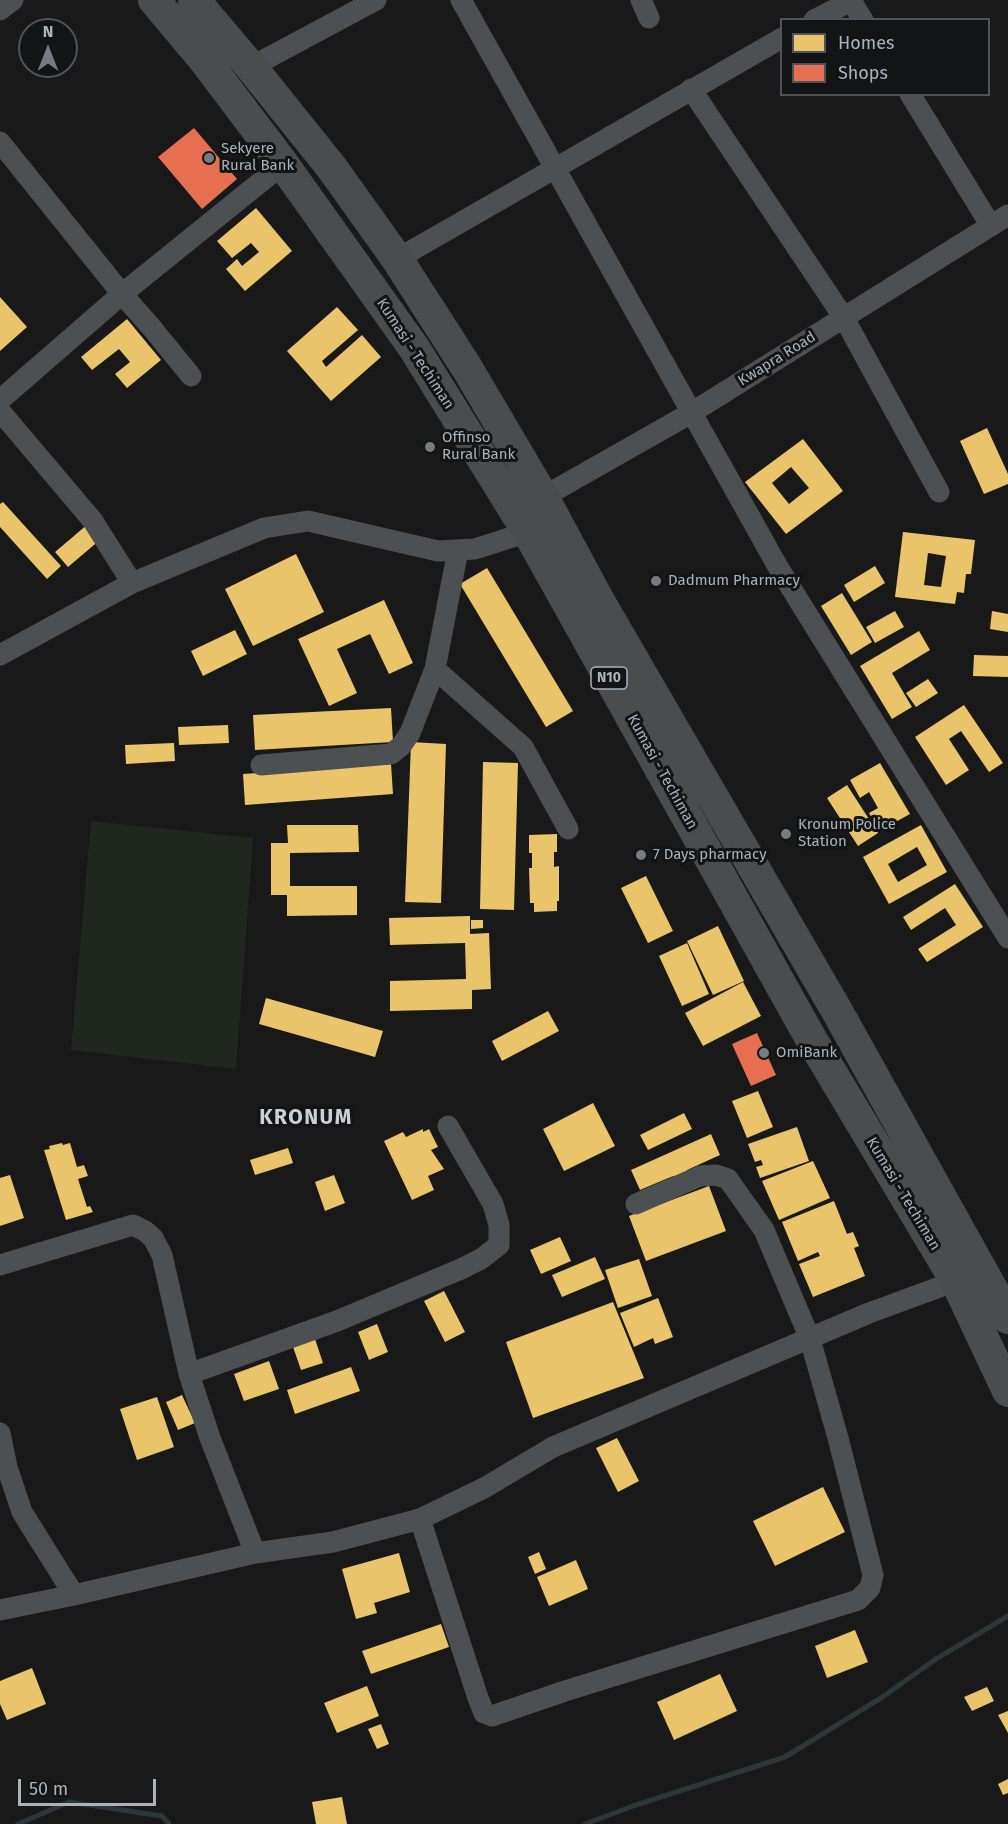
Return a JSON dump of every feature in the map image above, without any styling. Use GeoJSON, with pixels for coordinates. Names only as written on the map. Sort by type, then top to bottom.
{"type":"FeatureCollection","features":[{"type":"Feature","properties":{"kind":"highway","name":"Kumasi - Techiman"},"geometry":{"type":"LineString","coordinates":[[154,0],[206,62],[283,164],[414,348],[528,532],[810,1037],[956,1281],[1008,1391]]}},
{"type":"Feature","properties":{"kind":"highway","name":"N10"},"geometry":{"type":"LineString","coordinates":[[194,0],[332,168],[397,259],[467,368],[837,1011],[1008,1318]]}},
{"type":"Feature","properties":{"kind":"street"},"geometry":{"type":"LineString","coordinates":[[0,10],[13,0]]}},
{"type":"Feature","properties":{"kind":"street"},"geometry":{"type":"LineString","coordinates":[[251,67],[376,0]]}},
{"type":"Feature","properties":{"kind":"street"},"geometry":{"type":"LineString","coordinates":[[461,0],[778,567],[1008,938]]}},
{"type":"Feature","properties":{"kind":"street"},"geometry":{"type":"LineString","coordinates":[[817,18],[852,0],[862,18]]}},
{"type":"Feature","properties":{"kind":"street"},"geometry":{"type":"LineString","coordinates":[[397,259],[780,39]]}},
{"type":"Feature","properties":{"kind":"street"},"geometry":{"type":"LineString","coordinates":[[691,89],[844,318],[939,492]]}},
{"type":"Feature","properties":{"kind":"street"},"geometry":{"type":"LineString","coordinates":[[911,96],[1002,222]]}},
{"type":"Feature","properties":{"kind":"street"},"geometry":{"type":"LineString","coordinates":[[0,142],[191,376]]}},
{"type":"Feature","properties":{"kind":"street"},"geometry":{"type":"LineString","coordinates":[[0,400],[122,294],[283,164]]}},
{"type":"Feature","properties":{"kind":"street","name":"Kwapra Road"},"geometry":{"type":"LineString","coordinates":[[543,497],[691,413],[1002,222]]}},
{"type":"Feature","properties":{"kind":"street"},"geometry":{"type":"LineString","coordinates":[[0,411],[93,521],[132,583]]}},
{"type":"Feature","properties":{"kind":"street"},"geometry":{"type":"LineString","coordinates":[[0,655],[132,583],[264,528],[308,521],[438,551],[475,549],[528,532]]}},
{"type":"Feature","properties":{"kind":"street"},"geometry":{"type":"LineString","coordinates":[[261,765],[391,754],[401,746],[410,733],[435,669],[458,550]]}},
{"type":"Feature","properties":{"kind":"street"},"geometry":{"type":"LineString","coordinates":[[435,669],[523,747],[568,830]]}},
{"type":"Feature","properties":{"kind":"street"},"geometry":{"type":"LineString","coordinates":[[189,1374],[337,1321],[461,1269],[481,1259],[500,1245],[500,1225],[493,1204],[448,1126]]}},
{"type":"Feature","properties":{"kind":"street"},"geometry":{"type":"LineString","coordinates":[[420,1519],[478,1698],[484,1713],[492,1716],[858,1600],[870,1588],[873,1575],[810,1339],[764,1230],[728,1179],[716,1174],[700,1176],[636,1204]]}},
{"type":"Feature","properties":{"kind":"street"},"geometry":{"type":"LineString","coordinates":[[0,1265],[133,1225],[153,1238],[162,1255],[189,1374],[210,1438],[255,1553]]}},
{"type":"Feature","properties":{"kind":"street"},"geometry":{"type":"LineString","coordinates":[[0,1610],[255,1553],[333,1542],[420,1519],[484,1488],[553,1447],[869,1313],[956,1281]]}},
{"type":"Feature","properties":{"kind":"street"},"geometry":{"type":"LineString","coordinates":[[0,1433],[7,1467],[22,1512],[74,1595]]}},
{"type":"Feature","properties":{"kind":"shaded area"},"geometry":{"type":"Polygon","coordinates":[[[91,821],[253,838],[236,1069],[71,1050],[91,821]]]}},
{"type":"Feature","properties":{"kind":"building: Homes"},"geometry":{"type":"Polygon","coordinates":[[[256,208],[292,251],[245,291],[226,269],[237,259],[242,266],[259,252],[251,243],[232,258],[217,241],[256,208]]]}},
{"type":"Feature","properties":{"kind":"building: Homes"},"geometry":{"type":"Polygon","coordinates":[[[0,297],[27,327],[0,351],[0,297]]]}},
{"type":"Feature","properties":{"kind":"building: Homes"},"geometry":{"type":"Polygon","coordinates":[[[337,307],[358,330],[322,361],[326,367],[362,335],[381,357],[331,401],[287,351],[337,307]]]}},
{"type":"Feature","properties":{"kind":"building: Homes"},"geometry":{"type":"Polygon","coordinates":[[[127,319],[161,360],[127,388],[115,374],[130,362],[119,349],[92,370],[81,357],[127,319]]]}},
{"type":"Feature","properties":{"kind":"building: Homes"},"geometry":{"type":"Polygon","coordinates":[[[987,428],[1008,474],[1008,484],[984,494],[960,441],[987,428]]]}},
{"type":"Feature","properties":{"kind":"building: Homes"},"geometry":{"type":"Polygon","coordinates":[[[803,439],[843,491],[786,534],[745,482],[803,439]],[[791,467],[772,483],[789,504],[809,488],[791,467]]]}},
{"type":"Feature","properties":{"kind":"building: Homes"},"geometry":{"type":"Polygon","coordinates":[[[3,502],[61,566],[47,579],[0,527],[0,504],[3,502]]]}},
{"type":"Feature","properties":{"kind":"building: Homes"},"geometry":{"type":"Polygon","coordinates":[[[88,524],[101,539],[68,567],[55,552],[88,524]]]}},
{"type":"Feature","properties":{"kind":"building: Homes"},"geometry":{"type":"Polygon","coordinates":[[[903,532],[975,540],[971,574],[966,574],[964,593],[957,592],[955,604],[895,597],[903,532]],[[928,553],[924,585],[941,587],[946,556],[928,553]]]}},
{"type":"Feature","properties":{"kind":"building: Homes"},"geometry":{"type":"Polygon","coordinates":[[[296,554],[324,612],[253,646],[225,589],[296,554]]]}},
{"type":"Feature","properties":{"kind":"building: Homes"},"geometry":{"type":"Polygon","coordinates":[[[875,566],[885,583],[854,602],[844,585],[875,566]]]}},
{"type":"Feature","properties":{"kind":"building: Homes"},"geometry":{"type":"Polygon","coordinates":[[[487,568],[573,711],[546,727],[460,584],[487,568]]]}},
{"type":"Feature","properties":{"kind":"building: Homes"},"geometry":{"type":"Polygon","coordinates":[[[842,593],[872,642],[851,655],[821,606],[842,593]]]}},
{"type":"Feature","properties":{"kind":"building: Homes"},"geometry":{"type":"Polygon","coordinates":[[[384,600],[413,663],[389,674],[370,634],[337,649],[357,693],[329,706],[298,639],[384,600]]]}},
{"type":"Feature","properties":{"kind":"building: Homes"},"geometry":{"type":"Polygon","coordinates":[[[895,611],[904,627],[875,643],[866,627],[895,611]]]}},
{"type":"Feature","properties":{"kind":"building: Homes"},"geometry":{"type":"Polygon","coordinates":[[[992,611],[1008,614],[1008,632],[990,629],[992,611]]]}},
{"type":"Feature","properties":{"kind":"building: Homes"},"geometry":{"type":"Polygon","coordinates":[[[235,630],[247,654],[203,676],[191,651],[235,630]]]}},
{"type":"Feature","properties":{"kind":"building: Homes"},"geometry":{"type":"Polygon","coordinates":[[[919,631],[930,650],[892,673],[912,707],[892,719],[860,666],[919,631]]]}},
{"type":"Feature","properties":{"kind":"building: Homes"},"geometry":{"type":"Polygon","coordinates":[[[974,655],[1008,656],[1008,677],[973,676],[974,655]]]}},
{"type":"Feature","properties":{"kind":"building: Homes"},"geometry":{"type":"Polygon","coordinates":[[[928,679],[938,693],[916,707],[906,693],[928,679]]]}},
{"type":"Feature","properties":{"kind":"building: Homes"},"geometry":{"type":"Polygon","coordinates":[[[964,705],[1003,763],[989,772],[961,731],[949,739],[969,770],[946,785],[915,737],[964,705]]]}},
{"type":"Feature","properties":{"kind":"building: Homes"},"geometry":{"type":"Polygon","coordinates":[[[391,708],[393,742],[255,750],[253,715],[391,708]]]}},
{"type":"Feature","properties":{"kind":"building: Homes"},"geometry":{"type":"Polygon","coordinates":[[[228,725],[229,743],[179,745],[178,727],[228,725]]]}},
{"type":"Feature","properties":{"kind":"building: Homes"},"geometry":{"type":"Polygon","coordinates":[[[411,742],[446,744],[441,903],[405,902],[411,742]]]}},
{"type":"Feature","properties":{"kind":"building: Homes"},"geometry":{"type":"Polygon","coordinates":[[[174,743],[175,761],[126,764],[125,745],[174,743]]]}},
{"type":"Feature","properties":{"kind":"building: Homes"},"geometry":{"type":"Polygon","coordinates":[[[483,762],[518,763],[514,910],[480,909],[483,762]]]}},
{"type":"Feature","properties":{"kind":"building: Homes"},"geometry":{"type":"Polygon","coordinates":[[[880,763],[910,814],[879,831],[869,813],[878,808],[869,792],[860,798],[850,780],[880,763]]]}},
{"type":"Feature","properties":{"kind":"building: Homes"},"geometry":{"type":"Polygon","coordinates":[[[391,764],[393,794],[245,805],[243,774],[391,764]]]}},
{"type":"Feature","properties":{"kind":"building: Homes"},"geometry":{"type":"Polygon","coordinates":[[[847,785],[878,833],[858,846],[827,798],[847,785]]]}},
{"type":"Feature","properties":{"kind":"building: Homes"},"geometry":{"type":"Polygon","coordinates":[[[287,825],[358,825],[359,852],[290,853],[290,886],[357,886],[357,915],[287,916],[287,895],[271,895],[271,843],[288,843],[287,825]]]}},
{"type":"Feature","properties":{"kind":"building: Homes"},"geometry":{"type":"Polygon","coordinates":[[[921,825],[947,872],[889,904],[863,857],[921,825]],[[917,847],[888,864],[898,882],[927,865],[917,847]]]}},
{"type":"Feature","properties":{"kind":"building: Homes"},"geometry":{"type":"Polygon","coordinates":[[[557,834],[554,867],[559,866],[557,911],[534,912],[534,903],[530,903],[529,868],[532,868],[532,853],[529,853],[529,835],[557,834]]]}},
{"type":"Feature","properties":{"kind":"building: Homes"},"geometry":{"type":"Polygon","coordinates":[[[646,876],[673,931],[648,943],[621,888],[646,876]]]}},
{"type":"Feature","properties":{"kind":"building: Homes"},"geometry":{"type":"Polygon","coordinates":[[[955,884],[983,927],[927,962],[918,949],[956,925],[945,908],[911,930],[903,917],[955,884]]]}},
{"type":"Feature","properties":{"kind":"building: Homes"},"geometry":{"type":"Polygon","coordinates":[[[470,916],[470,934],[489,933],[491,989],[472,990],[472,1009],[390,1011],[390,981],[466,979],[465,943],[390,945],[389,918],[470,916]]]}},
{"type":"Feature","properties":{"kind":"building: Homes"},"geometry":{"type":"Polygon","coordinates":[[[471,920],[483,920],[483,928],[471,929],[471,920]]]}},
{"type":"Feature","properties":{"kind":"building: Homes"},"geometry":{"type":"Polygon","coordinates":[[[718,926],[744,981],[713,995],[687,941],[718,926]]]}},
{"type":"Feature","properties":{"kind":"building: Homes"},"geometry":{"type":"Polygon","coordinates":[[[687,943],[709,994],[682,1006],[659,956],[687,943]]]}},
{"type":"Feature","properties":{"kind":"building: Homes"},"geometry":{"type":"Polygon","coordinates":[[[743,982],[761,1016],[703,1046],[685,1013],[743,982]]]}},
{"type":"Feature","properties":{"kind":"building: Homes"},"geometry":{"type":"Polygon","coordinates":[[[266,998],[383,1031],[375,1057],[259,1024],[266,998]]]}},
{"type":"Feature","properties":{"kind":"building: Homes"},"geometry":{"type":"Polygon","coordinates":[[[548,1011],[559,1031],[502,1061],[492,1041],[548,1011]]]}},
{"type":"Feature","properties":{"kind":"building: Homes"},"geometry":{"type":"Polygon","coordinates":[[[758,1091],[773,1127],[747,1138],[732,1101],[758,1091]]]}},
{"type":"Feature","properties":{"kind":"building: Homes"},"geometry":{"type":"Polygon","coordinates":[[[593,1103],[615,1146],[564,1171],[543,1129],[593,1103]]]}},
{"type":"Feature","properties":{"kind":"building: Homes"},"geometry":{"type":"Polygon","coordinates":[[[684,1113],[692,1129],[648,1150],[640,1135],[684,1113]]]}},
{"type":"Feature","properties":{"kind":"building: Homes"},"geometry":{"type":"Polygon","coordinates":[[[797,1127],[809,1161],[760,1178],[756,1167],[763,1165],[761,1160],[755,1162],[748,1144],[797,1127]]]}},
{"type":"Feature","properties":{"kind":"building: Homes"},"geometry":{"type":"Polygon","coordinates":[[[423,1129],[423,1132],[429,1129],[438,1147],[431,1150],[444,1169],[428,1176],[434,1190],[412,1200],[384,1141],[403,1132],[406,1137],[423,1129]]]}},
{"type":"Feature","properties":{"kind":"building: Homes"},"geometry":{"type":"Polygon","coordinates":[[[711,1134],[720,1155],[687,1170],[690,1178],[676,1184],[673,1176],[640,1190],[631,1170],[711,1134]]]}},
{"type":"Feature","properties":{"kind":"building: Homes"},"geometry":{"type":"Polygon","coordinates":[[[62,1143],[63,1145],[70,1143],[77,1167],[84,1165],[88,1176],[78,1179],[87,1207],[90,1206],[93,1212],[66,1220],[44,1150],[50,1149],[49,1146],[62,1143]]]}},
{"type":"Feature","properties":{"kind":"building: Homes"},"geometry":{"type":"Polygon","coordinates":[[[288,1148],[293,1163],[255,1175],[250,1160],[288,1148]]]}},
{"type":"Feature","properties":{"kind":"building: Homes"},"geometry":{"type":"Polygon","coordinates":[[[813,1161],[830,1198],[779,1220],[762,1181],[813,1161]]]}},
{"type":"Feature","properties":{"kind":"building: Homes"},"geometry":{"type":"Polygon","coordinates":[[[10,1175],[24,1218],[0,1226],[0,1178],[10,1175]]]}},
{"type":"Feature","properties":{"kind":"building: Homes"},"geometry":{"type":"Polygon","coordinates":[[[334,1175],[345,1203],[325,1211],[315,1182],[334,1175]]]}},
{"type":"Feature","properties":{"kind":"building: Homes"},"geometry":{"type":"Polygon","coordinates":[[[709,1186],[726,1231],[646,1261],[629,1216],[709,1186]]]}},
{"type":"Feature","properties":{"kind":"building: Homes"},"geometry":{"type":"Polygon","coordinates":[[[834,1201],[847,1234],[853,1232],[859,1246],[854,1248],[865,1276],[813,1297],[799,1264],[820,1256],[818,1252],[798,1261],[782,1222],[834,1201]]]}},
{"type":"Feature","properties":{"kind":"building: Homes"},"geometry":{"type":"Polygon","coordinates":[[[560,1237],[571,1261],[541,1274],[530,1250],[560,1237]]]}},
{"type":"Feature","properties":{"kind":"building: Homes"},"geometry":{"type":"Polygon","coordinates":[[[595,1257],[605,1279],[562,1297],[552,1275],[595,1257]]]}},
{"type":"Feature","properties":{"kind":"building: Homes"},"geometry":{"type":"Polygon","coordinates":[[[639,1259],[652,1296],[618,1308],[605,1270],[639,1259]]]}},
{"type":"Feature","properties":{"kind":"building: Homes"},"geometry":{"type":"Polygon","coordinates":[[[444,1291],[465,1332],[445,1342],[424,1301],[444,1291]]]}},
{"type":"Feature","properties":{"kind":"building: Homes"},"geometry":{"type":"Polygon","coordinates":[[[658,1298],[673,1337],[655,1344],[653,1338],[634,1347],[620,1313],[658,1298]]]}},
{"type":"Feature","properties":{"kind":"building: Homes"},"geometry":{"type":"Polygon","coordinates":[[[613,1302],[644,1378],[533,1418],[506,1342],[613,1302]]]}},
{"type":"Feature","properties":{"kind":"building: Homes"},"geometry":{"type":"Polygon","coordinates":[[[377,1324],[388,1352],[369,1360],[358,1332],[377,1324]]]}},
{"type":"Feature","properties":{"kind":"building: Homes"},"geometry":{"type":"Polygon","coordinates":[[[314,1336],[323,1363],[301,1370],[292,1344],[314,1336]]]}},
{"type":"Feature","properties":{"kind":"building: Homes"},"geometry":{"type":"Polygon","coordinates":[[[269,1361],[279,1389],[244,1401],[234,1374],[269,1361]]]}},
{"type":"Feature","properties":{"kind":"building: Homes"},"geometry":{"type":"Polygon","coordinates":[[[351,1367],[360,1391],[295,1414],[287,1390],[351,1367]]]}},
{"type":"Feature","properties":{"kind":"building: Homes"},"geometry":{"type":"Polygon","coordinates":[[[182,1395],[195,1423],[178,1430],[166,1402],[182,1395]]]}},
{"type":"Feature","properties":{"kind":"building: Homes"},"geometry":{"type":"Polygon","coordinates":[[[157,1397],[174,1447],[137,1460],[120,1409],[157,1397]]]}},
{"type":"Feature","properties":{"kind":"building: Homes"},"geometry":{"type":"Polygon","coordinates":[[[617,1438],[639,1481],[618,1492],[596,1448],[617,1438]]]}},
{"type":"Feature","properties":{"kind":"building: Homes"},"geometry":{"type":"Polygon","coordinates":[[[823,1487],[845,1532],[775,1566],[753,1521],[823,1487]]]}},
{"type":"Feature","properties":{"kind":"building: Homes"},"geometry":{"type":"Polygon","coordinates":[[[539,1552],[546,1569],[535,1574],[528,1557],[539,1552]]]}},
{"type":"Feature","properties":{"kind":"building: Homes"},"geometry":{"type":"Polygon","coordinates":[[[399,1553],[410,1592],[374,1603],[377,1613],[356,1619],[342,1569],[399,1553]]]}},
{"type":"Feature","properties":{"kind":"building: Homes"},"geometry":{"type":"Polygon","coordinates":[[[576,1560],[588,1589],[549,1606],[537,1577],[576,1560]]]}},
{"type":"Feature","properties":{"kind":"building: Homes"},"geometry":{"type":"Polygon","coordinates":[[[441,1624],[449,1647],[371,1674],[362,1651],[441,1624]]]}},
{"type":"Feature","properties":{"kind":"building: Homes"},"geometry":{"type":"Polygon","coordinates":[[[855,1630],[868,1662],[827,1678],[815,1646],[855,1630]]]}},
{"type":"Feature","properties":{"kind":"building: Homes"},"geometry":{"type":"Polygon","coordinates":[[[32,1668],[46,1704],[7,1720],[0,1704],[0,1681],[32,1668]]]}},
{"type":"Feature","properties":{"kind":"building: Homes"},"geometry":{"type":"Polygon","coordinates":[[[720,1674],[737,1711],[674,1740],[657,1702],[720,1674]]]}},
{"type":"Feature","properties":{"kind":"building: Homes"},"geometry":{"type":"Polygon","coordinates":[[[367,1686],[379,1716],[337,1733],[324,1703],[367,1686]]]}},
{"type":"Feature","properties":{"kind":"building: Homes"},"geometry":{"type":"Polygon","coordinates":[[[987,1687],[994,1701],[972,1711],[964,1697],[987,1687]]]}},
{"type":"Feature","properties":{"kind":"building: Homes"},"geometry":{"type":"Polygon","coordinates":[[[1008,1711],[1008,1733],[998,1715],[1008,1711]]]}},
{"type":"Feature","properties":{"kind":"building: Homes"},"geometry":{"type":"Polygon","coordinates":[[[381,1724],[389,1744],[377,1749],[368,1729],[381,1724]]]}},
{"type":"Feature","properties":{"kind":"building: Homes"},"geometry":{"type":"Polygon","coordinates":[[[1008,1779],[1008,1793],[1003,1795],[998,1784],[1008,1779]]]}},
{"type":"Feature","properties":{"kind":"building: Homes"},"geometry":{"type":"Polygon","coordinates":[[[342,1797],[347,1824],[316,1824],[312,1802],[342,1797]]]}},
{"type":"Feature","properties":{"kind":"building: Shops"},"geometry":{"type":"Polygon","coordinates":[[[194,128],[237,179],[202,209],[158,157],[194,128]]]}},
{"type":"Feature","properties":{"kind":"building: Shops"},"geometry":{"type":"Polygon","coordinates":[[[757,1033],[776,1075],[751,1086],[732,1044],[757,1033]]]}},
{"type":"Feature","properties":{"kind":"waterway"},"geometry":{"type":"LineString","coordinates":[[585,1824],[633,1806],[785,1757],[881,1698],[936,1659],[1008,1616]]}},
{"type":"Feature","properties":{"kind":"waterway"},"geometry":{"type":"LineString","coordinates":[[18,1824],[69,1802],[162,1816],[169,1824]]}},
{"type":"Feature","properties":{"kind":"place","name":"Sekyere Rural Bank"},"geometry":{"type":"Point","coordinates":[209,158]}},
{"type":"Feature","properties":{"kind":"place","name":"Offinso Rural Bank"},"geometry":{"type":"Point","coordinates":[430,447]}},
{"type":"Feature","properties":{"kind":"place","name":"Dadmum Pharmacy"},"geometry":{"type":"Point","coordinates":[656,581]}},
{"type":"Feature","properties":{"kind":"place","name":"Kronum Police Station"},"geometry":{"type":"Point","coordinates":[786,834]}},
{"type":"Feature","properties":{"kind":"place","name":"7 Days pharmacy"},"geometry":{"type":"Point","coordinates":[641,855]}},
{"type":"Feature","properties":{"kind":"place","name":"OmiBank"},"geometry":{"type":"Point","coordinates":[764,1053]}},
{"type":"Feature","properties":{"kind":"district","name":"KRONUM"},"geometry":{"type":"Point","coordinates":[306,1118]}}]}
